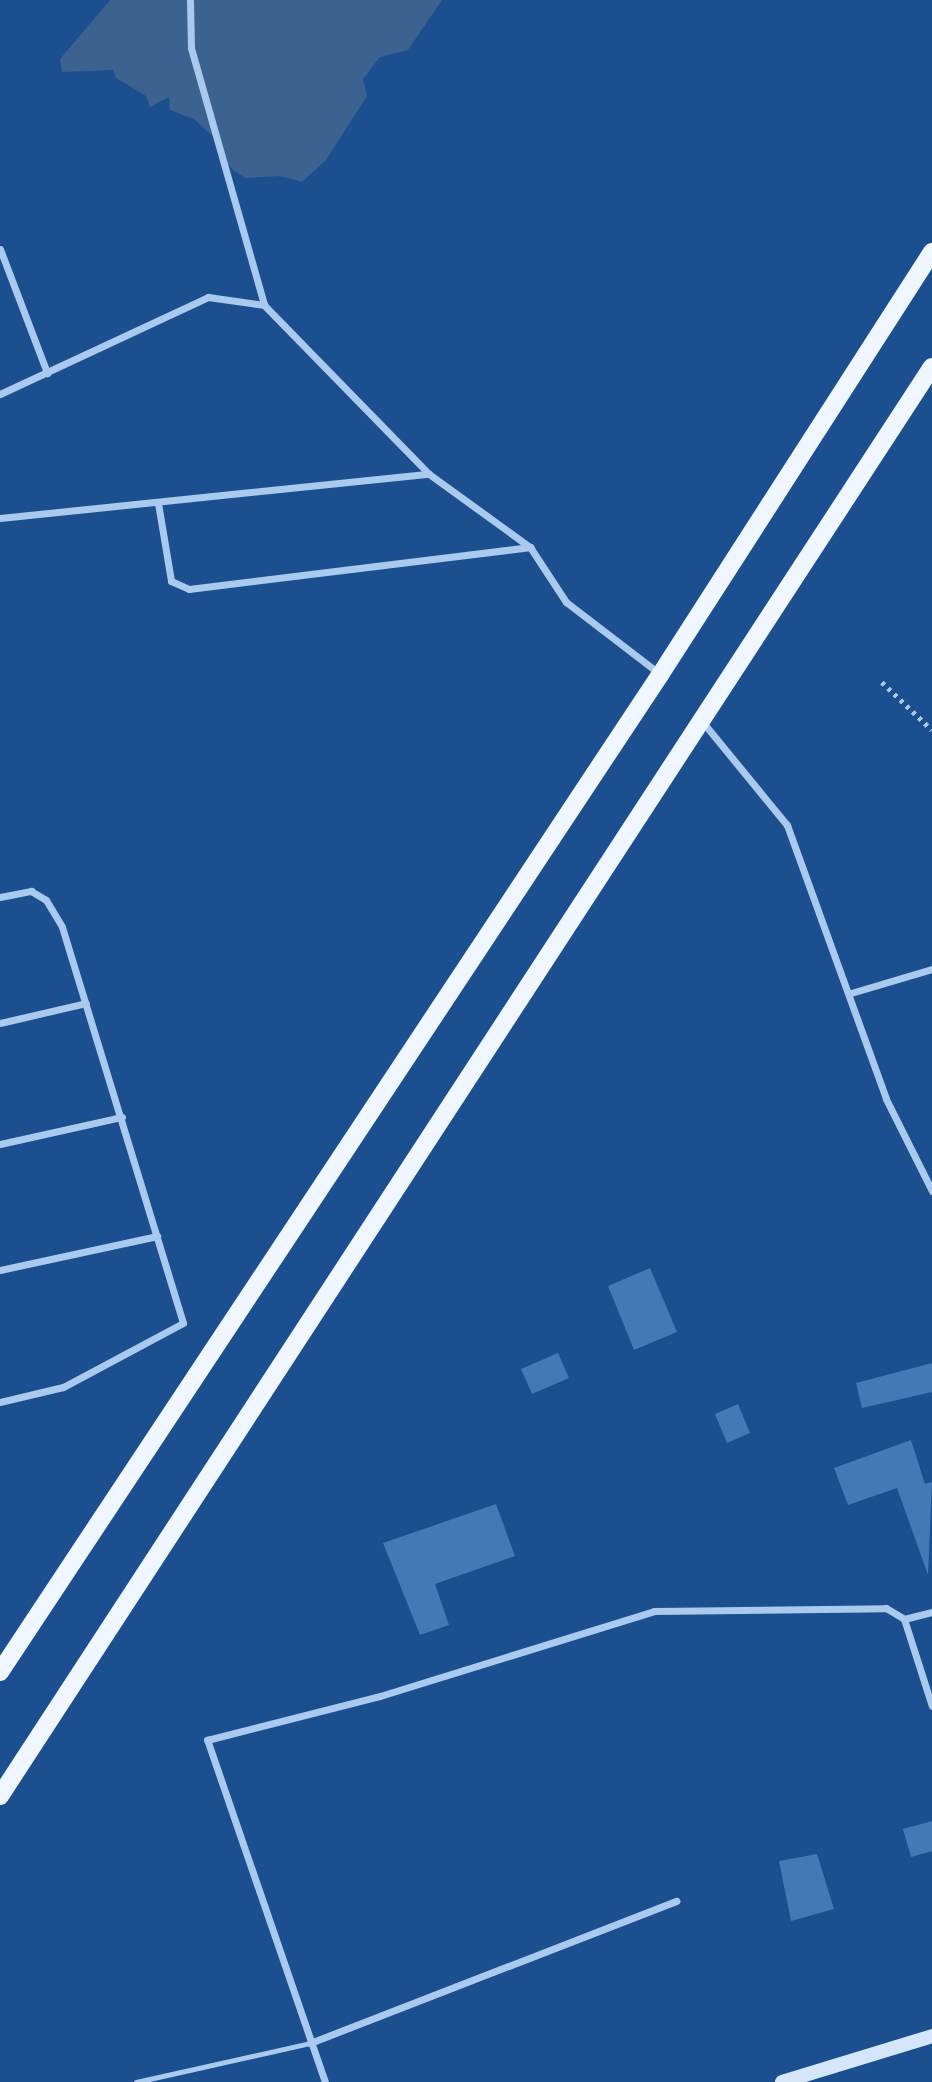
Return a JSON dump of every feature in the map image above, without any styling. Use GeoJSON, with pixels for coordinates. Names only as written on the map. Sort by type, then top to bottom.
{"type":"FeatureCollection","features":[{"type":"Feature","properties":{"kind":"main road"},"geometry":{"type":"LineString","coordinates":[[0,1672],[660,675],[932,252]]}},
{"type":"Feature","properties":{"kind":"main road"},"geometry":{"type":"LineString","coordinates":[[0,1796],[932,368]]}},
{"type":"Feature","properties":{"kind":"street"},"geometry":{"type":"LineString","coordinates":[[190,0],[191,48],[264,304],[429,474],[530,547],[566,602],[660,675]]}},
{"type":"Feature","properties":{"kind":"street"},"geometry":{"type":"LineString","coordinates":[[0,249],[47,373]]}},
{"type":"Feature","properties":{"kind":"street"},"geometry":{"type":"LineString","coordinates":[[0,394],[208,296],[264,304]]}},
{"type":"Feature","properties":{"kind":"street"},"geometry":{"type":"LineString","coordinates":[[0,518],[429,474]]}},
{"type":"Feature","properties":{"kind":"street"},"geometry":{"type":"LineString","coordinates":[[159,503],[171,581],[189,589],[530,547]]}},
{"type":"Feature","properties":{"kind":"street"},"geometry":{"type":"LineString","coordinates":[[701,720],[787,825],[851,993],[886,1098],[932,1191]]}},
{"type":"Feature","properties":{"kind":"street"},"geometry":{"type":"LineString","coordinates":[[0,897],[32,891],[46,900],[62,927],[183,1323],[63,1387],[0,1402]]}},
{"type":"Feature","properties":{"kind":"street"},"geometry":{"type":"LineString","coordinates":[[851,993],[932,969]]}},
{"type":"Feature","properties":{"kind":"street"},"geometry":{"type":"LineString","coordinates":[[0,1023],[86,1003]]}},
{"type":"Feature","properties":{"kind":"street"},"geometry":{"type":"LineString","coordinates":[[0,1144],[122,1117]]}},
{"type":"Feature","properties":{"kind":"street"},"geometry":{"type":"LineString","coordinates":[[0,1270],[157,1236]]}},
{"type":"Feature","properties":{"kind":"street"},"geometry":{"type":"LineString","coordinates":[[325,2082],[207,1741],[471,1670],[633,1613],[886,1608],[904,1619],[932,1706]]}},
{"type":"Feature","properties":{"kind":"street"},"geometry":{"type":"LineString","coordinates":[[904,1619],[932,1612]]}},
{"type":"Feature","properties":{"kind":"street"},"geometry":{"type":"LineString","coordinates":[[310,2043],[676,1901]]}},
{"type":"Feature","properties":{"kind":"street"},"geometry":{"type":"LineString","coordinates":[[782,2082],[932,2036]]}},
{"type":"Feature","properties":{"kind":"lane"},"geometry":{"type":"LineString","coordinates":[[136,2082],[310,2043]]}},
{"type":"Feature","properties":{"kind":"path"},"geometry":{"type":"LineString","coordinates":[[881,682],[932,730]]}},
{"type":"Feature","properties":{"kind":"water"},"geometry":{"type":"Polygon","coordinates":[[[110,0],[442,0],[408,50],[380,57],[363,79],[367,96],[326,160],[302,182],[280,176],[246,178],[234,171],[224,159],[222,145],[194,119],[170,110],[169,97],[150,107],[146,96],[116,78],[113,70],[62,72],[60,59],[110,0]]]}},
{"type":"Feature","properties":{"kind":"building"},"geometry":{"type":"Polygon","coordinates":[[[650,1268],[677,1332],[634,1350],[608,1286],[650,1268]]]}},
{"type":"Feature","properties":{"kind":"building"},"geometry":{"type":"Polygon","coordinates":[[[558,1353],[569,1378],[532,1394],[521,1369],[558,1353]]]}},
{"type":"Feature","properties":{"kind":"building"},"geometry":{"type":"Polygon","coordinates":[[[932,1363],[932,1392],[862,1408],[856,1383],[932,1363]]]}},
{"type":"Feature","properties":{"kind":"building"},"geometry":{"type":"Polygon","coordinates":[[[738,1404],[750,1433],[727,1443],[715,1414],[738,1404]]]}},
{"type":"Feature","properties":{"kind":"building"},"geometry":{"type":"Polygon","coordinates":[[[911,1440],[925,1484],[932,1482],[928,1575],[897,1488],[848,1505],[834,1468],[911,1440]]]}},
{"type":"Feature","properties":{"kind":"building"},"geometry":{"type":"Polygon","coordinates":[[[496,1504],[515,1556],[435,1584],[449,1625],[420,1635],[383,1543],[496,1504]]]}},
{"type":"Feature","properties":{"kind":"building"},"geometry":{"type":"Polygon","coordinates":[[[932,1821],[932,1851],[911,1857],[903,1829],[932,1821]]]}},
{"type":"Feature","properties":{"kind":"building"},"geometry":{"type":"Polygon","coordinates":[[[817,1854],[834,1909],[791,1921],[779,1861],[817,1854]]]}}]}
